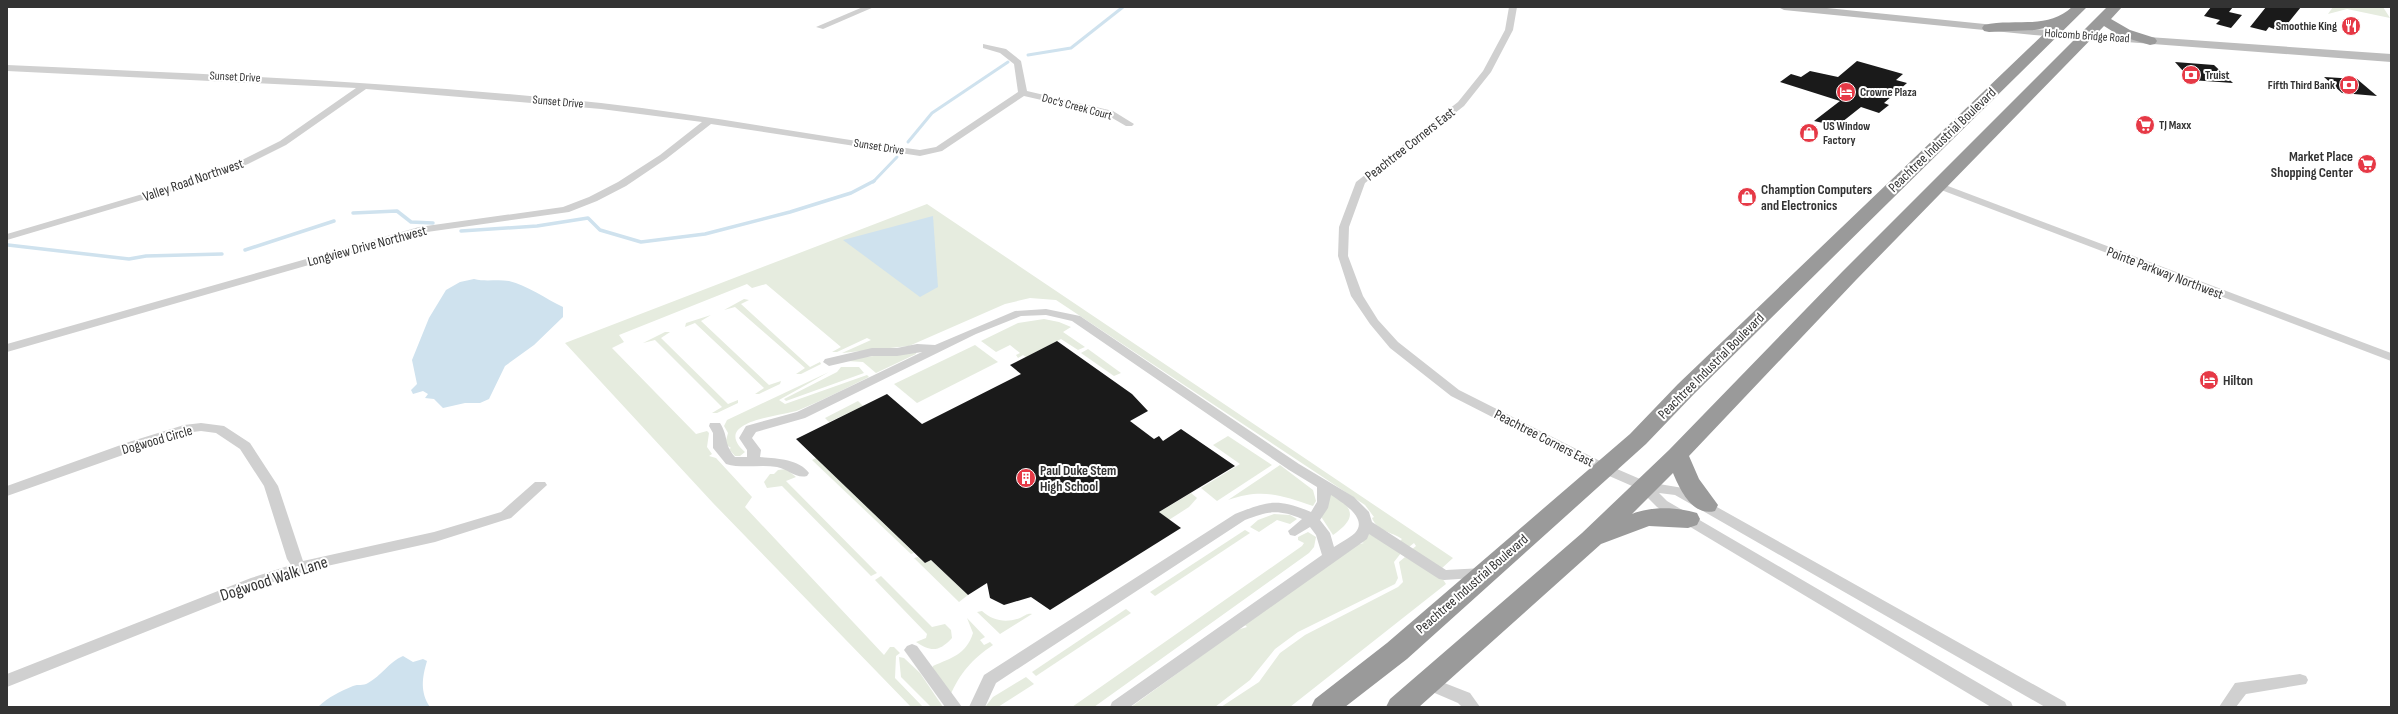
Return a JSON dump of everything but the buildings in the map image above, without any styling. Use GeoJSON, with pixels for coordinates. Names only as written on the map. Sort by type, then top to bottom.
{"type":"FeatureCollection","features":[{"type":"Feature","properties":{"kind":"highway","name":"Peachtree Industrial Boulevard"},"geometry":{"type":"LineString","coordinates":[[1325,707],[1397,650],[1638,439],[1686,389],[1865,214],[2080,7]]}},
{"type":"Feature","properties":{"kind":"highway","name":"Peachtree Industrial Boulevard"},"geometry":{"type":"LineString","coordinates":[[1400,707],[1430,683],[1591,539],[1644,486],[1677,456],[1849,276],[1940,186],[1963,160],[2115,7]]}},
{"type":"Feature","properties":{"kind":"highway"},"geometry":{"type":"LineString","coordinates":[[1989,28],[2034,26],[2067,20]]}},
{"type":"Feature","properties":{"kind":"highway"},"geometry":{"type":"LineString","coordinates":[[2103,20],[2125,33],[2150,41]]}},
{"type":"Feature","properties":{"kind":"highway"},"geometry":{"type":"LineString","coordinates":[[1591,539],[1647,517],[1697,512],[1688,482],[1677,456]]}},
{"type":"Feature","properties":{"kind":"main road","name":"Holcomb Bridge Road"},"geometry":{"type":"LineString","coordinates":[[1784,7],[1989,28],[2391,58]]}},
{"type":"Feature","properties":{"kind":"street"},"geometry":{"type":"LineString","coordinates":[[820,26],[870,7]]}},
{"type":"Feature","properties":{"kind":"street","name":"Peachtree Corners East"},"geometry":{"type":"LineString","coordinates":[[1513,7],[1509,30],[1487,72],[1461,104],[1361,182],[1344,228],[1342,256],[1357,296],[1374,322],[1394,345],[1422,368],[1455,393],[1605,469],[1644,486]]}},
{"type":"Feature","properties":{"kind":"street"},"geometry":{"type":"LineString","coordinates":[[986,46],[1003,51],[1018,63],[1023,93]]}},
{"type":"Feature","properties":{"kind":"street","name":"Sunset Drive"},"geometry":{"type":"LineString","coordinates":[[7,68],[251,78],[601,106],[710,120],[920,153],[939,149],[1023,93]]}},
{"type":"Feature","properties":{"kind":"street","name":"Valley Road Northwest"},"geometry":{"type":"LineString","coordinates":[[7,237],[185,184],[245,162],[283,143],[363,87]]}},
{"type":"Feature","properties":{"kind":"street","name":"Doc's Creek Court"},"geometry":{"type":"LineString","coordinates":[[1023,93],[1110,113],[1129,124]]}},
{"type":"Feature","properties":{"kind":"street","name":"Longview Drive Northwest"},"geometry":{"type":"LineString","coordinates":[[7,348],[419,230],[565,210],[593,199],[622,184],[663,157],[710,120]]}},
{"type":"Feature","properties":{"kind":"street","name":"Pointe Parkway Northwest"},"geometry":{"type":"LineString","coordinates":[[1940,186],[2391,357]]}},
{"type":"Feature","properties":{"kind":"street"},"geometry":{"type":"LineString","coordinates":[[753,463],[754,450],[745,438],[751,429],[801,415],[937,349],[1019,313],[1046,312],[1076,318],[1324,485],[1349,500],[1364,515],[1366,525],[1362,536],[1118,707]]}},
{"type":"Feature","properties":{"kind":"street"},"geometry":{"type":"LineString","coordinates":[[829,362],[872,352],[897,352],[917,348],[937,349]]}},
{"type":"Feature","properties":{"kind":"street"},"geometry":{"type":"LineString","coordinates":[[715,426],[719,433],[720,448],[731,461],[753,463],[775,461],[794,467],[802,473]]}},
{"type":"Feature","properties":{"kind":"street","name":"Dogwood Circle"},"geometry":{"type":"LineString","coordinates":[[7,491],[134,445],[184,429],[201,427],[219,429],[245,446],[271,486],[294,559],[300,568]]}},
{"type":"Feature","properties":{"kind":"street","name":"Dogwood Walk Lane"},"geometry":{"type":"LineString","coordinates":[[7,681],[256,582],[300,568],[435,537],[506,516],[540,485]]}},
{"type":"Feature","properties":{"kind":"street"},"geometry":{"type":"LineString","coordinates":[[1295,530],[1321,511],[1324,504],[1324,485]]}},
{"type":"Feature","properties":{"kind":"street"},"geometry":{"type":"LineString","coordinates":[[1644,486],[1660,502],[1697,512],[2058,707]]}},
{"type":"Feature","properties":{"kind":"street"},"geometry":{"type":"LineString","coordinates":[[1644,486],[1678,491],[1697,512],[2005,707]]}},
{"type":"Feature","properties":{"kind":"street"},"geometry":{"type":"LineString","coordinates":[[977,707],[990,679],[1240,516],[1266,507],[1288,508],[1308,516],[1324,533],[1330,557]]}},
{"type":"Feature","properties":{"kind":"street"},"geometry":{"type":"LineString","coordinates":[[1366,525],[1444,575],[1485,573]]}},
{"type":"Feature","properties":{"kind":"street"},"geometry":{"type":"LineString","coordinates":[[912,650],[954,707]]}},
{"type":"Feature","properties":{"kind":"street"},"geometry":{"type":"LineString","coordinates":[[2227,707],[2241,688],[2300,680]]}},
{"type":"Feature","properties":{"kind":"street"},"geometry":{"type":"LineString","coordinates":[[1430,683],[1464,698],[1472,707]]}},
{"type":"Feature","properties":{"kind":"shaded area"},"geometry":{"type":"Polygon","coordinates":[[[2333,7],[2383,7],[2390,18],[2347,9],[2328,14],[2333,7]]]}},
{"type":"Feature","properties":{"kind":"shaded area"},"geometry":{"type":"Polygon","coordinates":[[[927,204],[1453,558],[1441,569],[1411,550],[1416,546],[1414,543],[1409,547],[1400,541],[1402,539],[1377,526],[1372,518],[1374,517],[1365,505],[1056,300],[1030,298],[1005,304],[909,346],[842,353],[871,340],[867,338],[837,352],[832,352],[841,347],[766,284],[752,288],[747,284],[619,335],[624,342],[612,348],[696,434],[707,431],[709,433],[707,447],[712,454],[709,456],[716,458],[752,497],[745,507],[884,655],[890,647],[894,647],[900,653],[896,656],[895,678],[923,707],[911,707],[713,503],[565,343],[927,204]]]}},
{"type":"Feature","properties":{"kind":"shaded area"},"geometry":{"type":"Polygon","coordinates":[[[744,299],[749,300],[741,304],[810,367],[820,362],[821,364],[801,374],[796,374],[805,368],[735,307],[724,310],[744,299]]]}},
{"type":"Feature","properties":{"kind":"shaded area"},"geometry":{"type":"Polygon","coordinates":[[[711,315],[701,321],[769,385],[781,381],[780,384],[759,394],[755,394],[764,388],[695,323],[685,327],[686,323],[711,315]]]}},
{"type":"Feature","properties":{"kind":"shaded area"},"geometry":{"type":"Polygon","coordinates":[[[1044,319],[1059,322],[1071,327],[1063,332],[1085,347],[1078,350],[1061,339],[1026,357],[1023,355],[1018,358],[1016,355],[1020,353],[1010,345],[996,352],[981,341],[1018,323],[1044,319]]]}},
{"type":"Feature","properties":{"kind":"shaded area"},"geometry":{"type":"Polygon","coordinates":[[[665,332],[670,332],[661,338],[728,404],[738,400],[738,403],[717,413],[712,413],[722,407],[655,340],[643,343],[665,332]]]}},
{"type":"Feature","properties":{"kind":"shaded area"},"geometry":{"type":"Polygon","coordinates":[[[975,345],[998,362],[917,403],[894,384],[975,345]]]}},
{"type":"Feature","properties":{"kind":"shaded area"},"geometry":{"type":"Polygon","coordinates":[[[1088,349],[1121,373],[1114,376],[1081,353],[1088,349]]]}},
{"type":"Feature","properties":{"kind":"shaded area"},"geometry":{"type":"Polygon","coordinates":[[[916,352],[916,354],[876,373],[863,362],[847,361],[853,358],[916,352]]]}},
{"type":"Feature","properties":{"kind":"shaded area"},"geometry":{"type":"Polygon","coordinates":[[[841,367],[859,367],[864,373],[786,401],[784,399],[837,372],[841,367]]]}},
{"type":"Feature","properties":{"kind":"shaded area"},"geometry":{"type":"Polygon","coordinates":[[[829,372],[779,400],[785,404],[867,375],[869,377],[799,410],[766,417],[743,426],[736,433],[736,441],[745,452],[740,456],[735,456],[729,449],[731,448],[725,444],[728,433],[724,426],[727,420],[829,372]]]}},
{"type":"Feature","properties":{"kind":"shaded area"},"geometry":{"type":"Polygon","coordinates":[[[858,401],[863,406],[829,422],[825,418],[858,401]]]}},
{"type":"Feature","properties":{"kind":"shaded area"},"geometry":{"type":"Polygon","coordinates":[[[1228,436],[1272,465],[1217,501],[1201,488],[1240,464],[1213,445],[1228,436]]]}},
{"type":"Feature","properties":{"kind":"shaded area"},"geometry":{"type":"Polygon","coordinates":[[[816,458],[914,553],[911,554],[812,460],[816,458]]]}},
{"type":"Feature","properties":{"kind":"shaded area"},"geometry":{"type":"Polygon","coordinates":[[[1280,465],[1313,490],[1316,501],[1313,506],[1271,494],[1251,494],[1228,500],[1280,465]]]}},
{"type":"Feature","properties":{"kind":"shaded area"},"geometry":{"type":"Polygon","coordinates":[[[786,469],[796,477],[786,481],[877,573],[871,576],[782,486],[767,488],[764,482],[770,474],[774,474],[778,470],[786,469]]]}},
{"type":"Feature","properties":{"kind":"shaded area"},"geometry":{"type":"Polygon","coordinates":[[[1329,492],[1348,507],[1350,512],[1347,523],[1333,535],[1320,515],[1329,492]]]}},
{"type":"Feature","properties":{"kind":"shaded area"},"geometry":{"type":"Polygon","coordinates":[[[1191,493],[1197,498],[1189,507],[1161,525],[1151,517],[1191,493]]]}},
{"type":"Feature","properties":{"kind":"shaded area"},"geometry":{"type":"Polygon","coordinates":[[[1274,514],[1290,515],[1297,519],[1290,524],[1277,520],[1259,532],[1250,527],[1258,520],[1274,514]]]}},
{"type":"Feature","properties":{"kind":"shaded area"},"geometry":{"type":"Polygon","coordinates":[[[1245,530],[1250,533],[1155,596],[1150,592],[1245,530]]]}},
{"type":"Feature","properties":{"kind":"shaded area"},"geometry":{"type":"Polygon","coordinates":[[[1308,532],[1316,537],[1314,547],[1309,553],[1094,707],[1072,707],[1302,546],[1304,543],[1298,540],[1298,537],[1308,532]]]}},
{"type":"Feature","properties":{"kind":"shaded area"},"geometry":{"type":"Polygon","coordinates":[[[1368,533],[1401,553],[1394,562],[1398,578],[1395,584],[1298,632],[1275,649],[1250,680],[1215,707],[1131,707],[1237,630],[1247,627],[1245,625],[1355,545],[1364,543],[1361,542],[1368,533]]]}},
{"type":"Feature","properties":{"kind":"shaded area"},"geometry":{"type":"Polygon","coordinates":[[[918,557],[925,563],[931,560],[968,595],[959,602],[914,558],[918,557]]]}},
{"type":"Feature","properties":{"kind":"shaded area"},"geometry":{"type":"Polygon","coordinates":[[[1405,557],[1442,578],[1446,584],[1290,707],[1221,707],[1259,682],[1280,653],[1305,635],[1398,587],[1403,582],[1399,562],[1405,557]]]}},
{"type":"Feature","properties":{"kind":"shaded area"},"geometry":{"type":"Polygon","coordinates":[[[881,576],[932,627],[945,624],[951,630],[952,638],[943,646],[935,649],[926,648],[916,642],[926,638],[927,634],[875,580],[881,576]]]}},
{"type":"Feature","properties":{"kind":"shaded area"},"geometry":{"type":"Polygon","coordinates":[[[1126,609],[1131,613],[1036,676],[1032,672],[1126,609]]]}},
{"type":"Feature","properties":{"kind":"shaded area"},"geometry":{"type":"Polygon","coordinates":[[[982,611],[995,619],[1005,621],[1015,620],[1027,614],[1032,614],[1000,634],[977,612],[982,611]]]}},
{"type":"Feature","properties":{"kind":"shaded area"},"geometry":{"type":"Polygon","coordinates":[[[967,618],[985,637],[980,640],[984,645],[990,642],[993,645],[967,667],[962,673],[950,696],[932,669],[933,666],[957,655],[966,646],[973,633],[967,618]]]}},
{"type":"Feature","properties":{"kind":"shaded area"},"geometry":{"type":"Polygon","coordinates":[[[899,657],[904,658],[920,673],[943,707],[931,707],[901,677],[899,657]]]}},
{"type":"Feature","properties":{"kind":"shaded area"},"geometry":{"type":"Polygon","coordinates":[[[1026,677],[1034,684],[998,707],[985,707],[993,697],[1026,677]]]}},
{"type":"Feature","properties":{"kind":"water"},"geometry":{"type":"Polygon","coordinates":[[[933,216],[938,287],[920,297],[843,240],[933,216]]]}},
{"type":"Feature","properties":{"kind":"water"},"geometry":{"type":"Polygon","coordinates":[[[474,279],[500,280],[516,283],[563,307],[563,317],[534,345],[505,366],[489,399],[480,403],[465,403],[443,408],[434,399],[425,398],[428,394],[423,391],[413,394],[411,390],[417,384],[412,360],[429,318],[446,290],[460,282],[474,279]]]}},
{"type":"Feature","properties":{"kind":"water"},"geometry":{"type":"Polygon","coordinates":[[[403,656],[413,662],[423,659],[427,661],[424,673],[423,690],[430,707],[318,707],[330,697],[344,690],[355,685],[368,683],[393,662],[403,656]]]}},
{"type":"Feature","properties":{"kind":"waterway"},"geometry":{"type":"LineString","coordinates":[[1028,55],[1071,48],[1123,7]]}},
{"type":"Feature","properties":{"kind":"waterway"},"geometry":{"type":"LineString","coordinates":[[908,142],[932,113],[1008,62]]}},
{"type":"Feature","properties":{"kind":"waterway"},"geometry":{"type":"LineString","coordinates":[[874,181],[897,157]]}},
{"type":"Feature","properties":{"kind":"waterway"},"geometry":{"type":"LineString","coordinates":[[461,231],[537,226],[588,218],[600,230],[641,242],[705,234],[790,212],[851,193],[874,181]]}},
{"type":"Feature","properties":{"kind":"waterway"},"geometry":{"type":"LineString","coordinates":[[353,213],[397,211],[411,222],[433,223]]}},
{"type":"Feature","properties":{"kind":"waterway"},"geometry":{"type":"LineString","coordinates":[[245,250],[334,221]]}},
{"type":"Feature","properties":{"kind":"waterway"},"geometry":{"type":"LineString","coordinates":[[8,245],[129,259],[146,256],[222,254]]}},
{"type":"Feature","properties":{"kind":"place","name":"Smoothie King"},"geometry":{"type":"Point","coordinates":[2351,26]}},
{"type":"Feature","properties":{"kind":"place","name":"Truist"},"geometry":{"type":"Point","coordinates":[2191,75]}},
{"type":"Feature","properties":{"kind":"place","name":"Fifth Third Bank"},"geometry":{"type":"Point","coordinates":[2349,85]}},
{"type":"Feature","properties":{"kind":"place","name":"Crowne Plaza"},"geometry":{"type":"Point","coordinates":[1846,92]}},
{"type":"Feature","properties":{"kind":"place","name":"TJ Maxx"},"geometry":{"type":"Point","coordinates":[2145,125]}},
{"type":"Feature","properties":{"kind":"place","name":"US Window Factory"},"geometry":{"type":"Point","coordinates":[1809,133]}},
{"type":"Feature","properties":{"kind":"place","name":"Market Place Shopping Center"},"geometry":{"type":"Point","coordinates":[2367,164]}},
{"type":"Feature","properties":{"kind":"place","name":"Chamption Computers and Electronics"},"geometry":{"type":"Point","coordinates":[1747,197]}},
{"type":"Feature","properties":{"kind":"place","name":"Hilton"},"geometry":{"type":"Point","coordinates":[2209,380]}},
{"type":"Feature","properties":{"kind":"place","name":"Paul Duke Stem High School"},"geometry":{"type":"Point","coordinates":[1026,478]}}]}
